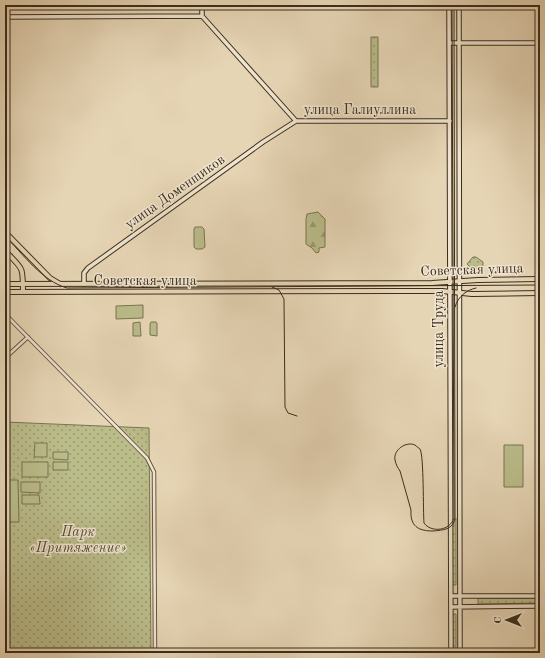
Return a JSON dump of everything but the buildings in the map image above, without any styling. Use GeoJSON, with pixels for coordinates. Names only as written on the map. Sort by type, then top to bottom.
{"type":"FeatureCollection","features":[{"type":"Feature","properties":{"kind":"main road"},"geometry":{"type":"LineString","coordinates":[[5,18],[202,16],[202,5]]}},
{"type":"Feature","properties":{"kind":"main road","name":"улица Труда"},"geometry":{"type":"LineString","coordinates":[[449,5],[451,653]]}},
{"type":"Feature","properties":{"kind":"main road","name":"улица Труда"},"geometry":{"type":"LineString","coordinates":[[458,5],[460,653]]}},
{"type":"Feature","properties":{"kind":"main road","name":"улица Галиуллина"},"geometry":{"type":"LineString","coordinates":[[202,16],[296,120],[450,121]]}},
{"type":"Feature","properties":{"kind":"main road"},"geometry":{"type":"LineString","coordinates":[[449,43],[540,43]]}},
{"type":"Feature","properties":{"kind":"main road","name":"улица Доменщиков"},"geometry":{"type":"LineString","coordinates":[[84,292],[84,273],[88,268],[263,142],[296,120]]}},
{"type":"Feature","properties":{"kind":"main road"},"geometry":{"type":"LineString","coordinates":[[5,232],[50,278],[60,284]]}},
{"type":"Feature","properties":{"kind":"main road"},"geometry":{"type":"LineString","coordinates":[[5,251],[21,268],[23,292]]}},
{"type":"Feature","properties":{"kind":"main road","name":"Советская улица"},"geometry":{"type":"LineString","coordinates":[[5,284],[284,284],[450,282],[540,279]]}},
{"type":"Feature","properties":{"kind":"main road"},"geometry":{"type":"LineString","coordinates":[[284,284],[284,291]]}},
{"type":"Feature","properties":{"kind":"main road","name":"Советская улица"},"geometry":{"type":"LineString","coordinates":[[5,292],[284,291],[450,292],[472,294],[540,293]]}},
{"type":"Feature","properties":{"kind":"main road"},"geometry":{"type":"LineString","coordinates":[[451,596],[540,596]]}},
{"type":"Feature","properties":{"kind":"main road"},"geometry":{"type":"LineString","coordinates":[[451,607],[540,606]]}},
{"type":"Feature","properties":{"kind":"street"},"geometry":{"type":"LineString","coordinates":[[5,263],[7,268],[5,271]]}},
{"type":"Feature","properties":{"kind":"street"},"geometry":{"type":"LineString","coordinates":[[5,314],[147,458],[151,464],[154,472],[155,653]]}},
{"type":"Feature","properties":{"kind":"street"},"geometry":{"type":"LineString","coordinates":[[5,358],[28,336]]}},
{"type":"Feature","properties":{"kind":"green space"},"geometry":{"type":"Polygon","coordinates":[[[371,37],[378,37],[378,87],[371,87],[371,37]]]}},
{"type":"Feature","properties":{"kind":"green space"},"geometry":{"type":"Polygon","coordinates":[[[318,212],[325,219],[325,247],[319,248],[319,252],[316,253],[306,244],[306,219],[307,214],[318,212]]]}},
{"type":"Feature","properties":{"kind":"green space"},"geometry":{"type":"Polygon","coordinates":[[[195,227],[202,227],[204,229],[205,247],[202,249],[196,249],[194,247],[195,227]]]}},
{"type":"Feature","properties":{"kind":"green space"},"geometry":{"type":"Polygon","coordinates":[[[473,257],[476,257],[483,262],[483,269],[477,274],[467,264],[473,257]]]}},
{"type":"Feature","properties":{"kind":"green space"},"geometry":{"type":"Polygon","coordinates":[[[143,305],[143,318],[116,319],[116,306],[143,305]]]}},
{"type":"Feature","properties":{"kind":"green space"},"geometry":{"type":"Polygon","coordinates":[[[140,322],[141,336],[133,336],[133,323],[140,322]]]}},
{"type":"Feature","properties":{"kind":"green space"},"geometry":{"type":"Polygon","coordinates":[[[151,322],[157,323],[157,336],[150,335],[151,322]]]}},
{"type":"Feature","properties":{"kind":"green space","name":"Парк «Притяжение»"},"geometry":{"type":"Polygon","coordinates":[[[5,422],[149,428],[151,653],[5,653],[5,422]]]}},
{"type":"Feature","properties":{"kind":"green space"},"geometry":{"type":"Polygon","coordinates":[[[35,443],[47,443],[47,457],[34,457],[35,443]]]}},
{"type":"Feature","properties":{"kind":"green space"},"geometry":{"type":"Polygon","coordinates":[[[504,445],[523,445],[523,487],[504,487],[504,445]]]}},
{"type":"Feature","properties":{"kind":"green space"},"geometry":{"type":"Polygon","coordinates":[[[53,452],[68,452],[68,460],[53,459],[53,452]]]}},
{"type":"Feature","properties":{"kind":"green space"},"geometry":{"type":"Polygon","coordinates":[[[22,462],[48,462],[48,477],[22,477],[22,462]]]}},
{"type":"Feature","properties":{"kind":"green space"},"geometry":{"type":"Polygon","coordinates":[[[53,462],[68,462],[68,470],[53,470],[53,462]]]}},
{"type":"Feature","properties":{"kind":"green space"},"geometry":{"type":"Polygon","coordinates":[[[5,480],[18,480],[19,522],[5,522],[5,480]]]}},
{"type":"Feature","properties":{"kind":"green space"},"geometry":{"type":"Polygon","coordinates":[[[21,482],[40,482],[40,493],[21,492],[21,482]]]}},
{"type":"Feature","properties":{"kind":"green space"},"geometry":{"type":"Polygon","coordinates":[[[22,495],[39,495],[40,504],[22,504],[22,495]]]}},
{"type":"Feature","properties":{"kind":"green space"},"geometry":{"type":"Polygon","coordinates":[[[456,518],[456,585],[452,585],[452,526],[456,518]]]}},
{"type":"Feature","properties":{"kind":"green space"},"geometry":{"type":"Polygon","coordinates":[[[478,598],[540,598],[540,603],[478,604],[478,598]]]}},
{"type":"Feature","properties":{"kind":"green space"},"geometry":{"type":"Polygon","coordinates":[[[452,614],[456,614],[456,653],[452,653],[452,614]]]}},
{"type":"Feature","properties":{"kind":"tram line"},"geometry":{"type":"LineString","coordinates":[[452,5],[454,518],[449,526],[436,529],[431,528],[424,523],[423,473],[420,449],[415,445],[404,445],[398,450],[395,456],[395,462],[400,471],[411,510],[412,520],[419,529],[428,531],[447,529],[452,525],[455,518],[454,5]]}},
{"type":"Feature","properties":{"kind":"tram line"},"geometry":{"type":"LineString","coordinates":[[5,236],[41,273],[67,288],[540,285]]}},
{"type":"Feature","properties":{"kind":"tram line"},"geometry":{"type":"LineString","coordinates":[[272,287],[279,290],[284,299],[285,407],[288,413],[297,416]]}},
{"type":"Feature","properties":{"kind":"tram line"},"geometry":{"type":"LineString","coordinates":[[455,307],[456,303],[463,294],[476,288]]}}]}
